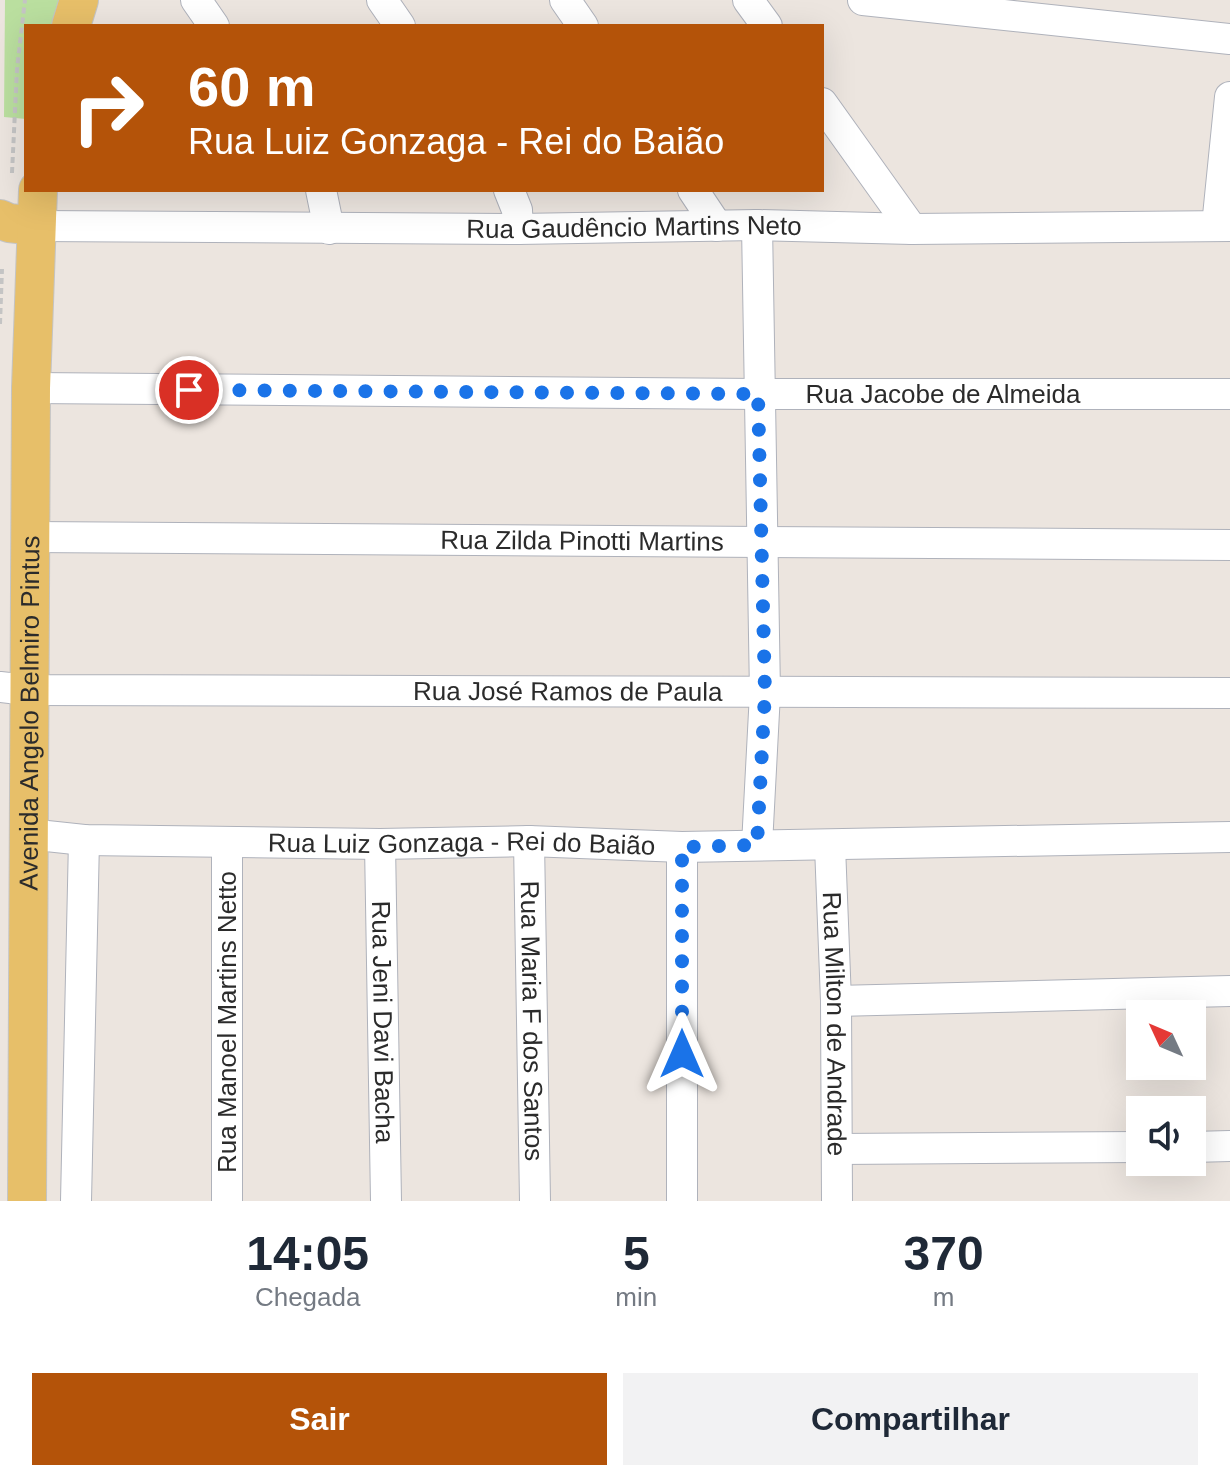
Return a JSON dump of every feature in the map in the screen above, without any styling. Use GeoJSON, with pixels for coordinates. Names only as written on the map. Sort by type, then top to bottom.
{"type":"FeatureCollection","features":[{"type":"Feature","properties":{"kind":"main road"},"geometry":{"type":"LineString","coordinates":[[72,24],[79,0]]}},
{"type":"Feature","properties":{"kind":"main road","name":"Avenida Angelo Belmiro Pintus"},"geometry":{"type":"LineString","coordinates":[[25,212],[31,388],[30,537],[14,688],[28,834],[27,1201]]}},
{"type":"Feature","properties":{"kind":"street"},"geometry":{"type":"LineString","coordinates":[[196,0],[213,24]]}},
{"type":"Feature","properties":{"kind":"street"},"geometry":{"type":"LineString","coordinates":[[382,0],[399,24]]}},
{"type":"Feature","properties":{"kind":"street"},"geometry":{"type":"LineString","coordinates":[[565,0],[582,24]]}},
{"type":"Feature","properties":{"kind":"street"},"geometry":{"type":"LineString","coordinates":[[748,0],[766,24]]}},
{"type":"Feature","properties":{"kind":"street"},"geometry":{"type":"LineString","coordinates":[[863,0],[1230,39]]}},
{"type":"Feature","properties":{"kind":"street"},"geometry":{"type":"LineString","coordinates":[[1224,226],[1230,97]]}},
{"type":"Feature","properties":{"kind":"street"},"geometry":{"type":"LineString","coordinates":[[824,106],[912,229]]}},
{"type":"Feature","properties":{"kind":"street"},"geometry":{"type":"LineString","coordinates":[[321,192],[329,229]]}},
{"type":"Feature","properties":{"kind":"street"},"geometry":{"type":"LineString","coordinates":[[510,192],[517,210],[518,229]]}},
{"type":"Feature","properties":{"kind":"street"},"geometry":{"type":"LineString","coordinates":[[694,192],[717,226]]}},
{"type":"Feature","properties":{"kind":"street","name":"Rua Gaudêncio Martins Neto"},"geometry":{"type":"LineString","coordinates":[[25,212],[329,229],[757,225],[912,229],[1224,226]]}},
{"type":"Feature","properties":{"kind":"street"},"geometry":{"type":"LineString","coordinates":[[757,225],[765,693],[757,845]]}},
{"type":"Feature","properties":{"kind":"street","name":"Rua Jacobe de Almeida"},"geometry":{"type":"LineString","coordinates":[[31,388],[1230,394]]}},
{"type":"Feature","properties":{"kind":"street","name":"Rua Zilda Pinotti Martins"},"geometry":{"type":"LineString","coordinates":[[30,537],[1230,545]]}},
{"type":"Feature","properties":{"kind":"street","name":"Rua José Ramos de Paula"},"geometry":{"type":"LineString","coordinates":[[14,688],[1230,693]]}},
{"type":"Feature","properties":{"kind":"street","name":"Rua Luiz Gonzaga - Rei do Baião"},"geometry":{"type":"LineString","coordinates":[[28,834],[84,840],[227,843],[529,841],[682,847],[1230,837]]}},
{"type":"Feature","properties":{"kind":"street"},"geometry":{"type":"LineString","coordinates":[[76,1201],[84,840]]}},
{"type":"Feature","properties":{"kind":"street","name":"Rua Maria F dos Santos"},"geometry":{"type":"LineString","coordinates":[[529,841],[535,1201]]}},
{"type":"Feature","properties":{"kind":"street","name":"Rua Manoel Martins Netto"},"geometry":{"type":"LineString","coordinates":[[227,843],[227,1201]]}},
{"type":"Feature","properties":{"kind":"street","name":"Rua Jeni Davi Bacha"},"geometry":{"type":"LineString","coordinates":[[380,844],[386,1201]]}},
{"type":"Feature","properties":{"kind":"street","name":"Rua Milton de Andrade"},"geometry":{"type":"LineString","coordinates":[[830,846],[836,1001],[837,1201]]}},
{"type":"Feature","properties":{"kind":"street"},"geometry":{"type":"LineString","coordinates":[[682,847],[682,1201]]}},
{"type":"Feature","properties":{"kind":"street"},"geometry":{"type":"LineString","coordinates":[[836,1001],[1230,991]]}},
{"type":"Feature","properties":{"kind":"street"},"geometry":{"type":"LineString","coordinates":[[1206,1147],[1230,1146]]}},
{"type":"Feature","properties":{"kind":"street"},"geometry":{"type":"LineString","coordinates":[[837,1149],[1126,1147]]}},
{"type":"Feature","properties":{"kind":"green space"},"geometry":{"type":"Polygon","coordinates":[[[5,0],[70,0],[64,24],[24,24],[24,119],[4,117],[5,0]]]}},
{"type":"Feature","properties":{"kind":"route"},"geometry":{"type":"LineString","coordinates":[[189,390],[758,394],[765,693],[757,845],[682,847],[682,1054]]}}]}
